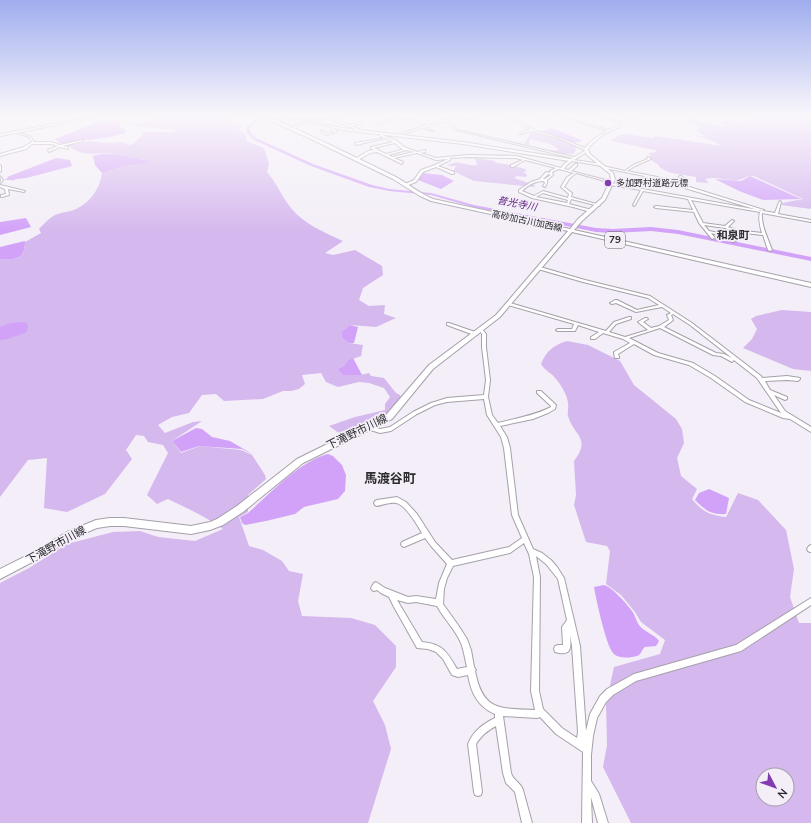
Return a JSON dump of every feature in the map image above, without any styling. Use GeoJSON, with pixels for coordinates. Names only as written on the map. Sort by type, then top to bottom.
{"type":"FeatureCollection","features":[{"type":"Feature","properties":{"kind":"main road","name":"高砂加古川加西線"},"geometry":{"type":"LineString","coordinates":[[347,155],[406,185],[418,193],[439,202],[574,228],[811,285]]}},
{"type":"Feature","properties":{"kind":"main road"},"geometry":{"type":"LineString","coordinates":[[591,155],[612,174],[612,183]]}},
{"type":"Feature","properties":{"kind":"main road","name":"下滝野市川線"},"geometry":{"type":"LineString","coordinates":[[0,574],[26,561],[70,535],[96,524],[124,522],[191,530],[220,522],[240,509],[300,461],[389,417],[431,367],[479,332],[498,316],[574,228],[599,205],[604,199],[612,183]]}},
{"type":"Feature","properties":{"kind":"street"},"geometry":{"type":"LineString","coordinates":[[356,160],[363,155]]}},
{"type":"Feature","properties":{"kind":"street"},"geometry":{"type":"LineString","coordinates":[[387,155],[402,162]]}},
{"type":"Feature","properties":{"kind":"street"},"geometry":{"type":"LineString","coordinates":[[392,158],[408,155]]}},
{"type":"Feature","properties":{"kind":"street"},"geometry":{"type":"LineString","coordinates":[[422,155],[436,159],[516,157],[642,191],[654,191],[658,195],[668,195],[682,199],[689,199],[761,213],[776,214]]}},
{"type":"Feature","properties":{"kind":"street"},"geometry":{"type":"LineString","coordinates":[[537,155],[559,160],[571,160],[648,176],[776,214],[811,221]]}},
{"type":"Feature","properties":{"kind":"street"},"geometry":{"type":"LineString","coordinates":[[562,155],[574,158]]}},
{"type":"Feature","properties":{"kind":"street"},"geometry":{"type":"LineString","coordinates":[[544,186],[546,180],[552,175],[551,174],[578,155]]}},
{"type":"Feature","properties":{"kind":"street"},"geometry":{"type":"LineString","coordinates":[[406,185],[415,181],[421,175],[422,171],[438,165],[449,158]]}},
{"type":"Feature","properties":{"kind":"street"},"geometry":{"type":"LineString","coordinates":[[626,171],[631,165],[640,164],[650,160],[648,158]]}},
{"type":"Feature","properties":{"kind":"street"},"geometry":{"type":"LineString","coordinates":[[512,166],[526,159]]}},
{"type":"Feature","properties":{"kind":"street"},"geometry":{"type":"LineString","coordinates":[[438,165],[448,166]]}},
{"type":"Feature","properties":{"kind":"street"},"geometry":{"type":"LineString","coordinates":[[438,165],[453,173]]}},
{"type":"Feature","properties":{"kind":"street"},"geometry":{"type":"LineString","coordinates":[[569,171],[576,165]]}},
{"type":"Feature","properties":{"kind":"street"},"geometry":{"type":"LineString","coordinates":[[0,166],[0,171]]}},
{"type":"Feature","properties":{"kind":"street"},"geometry":{"type":"LineString","coordinates":[[551,174],[547,173],[541,179],[526,186],[520,191],[533,197],[564,205],[568,204],[591,211]]}},
{"type":"Feature","properties":{"kind":"street"},"geometry":{"type":"LineString","coordinates":[[568,204],[570,193],[562,187],[568,178],[576,173]]}},
{"type":"Feature","properties":{"kind":"street"},"geometry":{"type":"LineString","coordinates":[[635,189],[639,182],[648,176]]}},
{"type":"Feature","properties":{"kind":"street"},"geometry":{"type":"LineString","coordinates":[[670,182],[676,177]]}},
{"type":"Feature","properties":{"kind":"street"},"geometry":{"type":"LineString","coordinates":[[0,178],[0,184],[6,188],[24,191]]}},
{"type":"Feature","properties":{"kind":"street"},"geometry":{"type":"LineString","coordinates":[[680,178],[685,179],[684,186]]}},
{"type":"Feature","properties":{"kind":"street"},"geometry":{"type":"LineString","coordinates":[[541,179],[546,180]]}},
{"type":"Feature","properties":{"kind":"street"},"geometry":{"type":"LineString","coordinates":[[526,186],[536,186]]}},
{"type":"Feature","properties":{"kind":"street"},"geometry":{"type":"LineString","coordinates":[[2,196],[8,194],[6,188]]}},
{"type":"Feature","properties":{"kind":"street"},"geometry":{"type":"LineString","coordinates":[[634,205],[642,191]]}},
{"type":"Feature","properties":{"kind":"street"},"geometry":{"type":"LineString","coordinates":[[533,197],[543,192],[599,205]]}},
{"type":"Feature","properties":{"kind":"street"},"geometry":{"type":"LineString","coordinates":[[665,200],[668,195]]}},
{"type":"Feature","properties":{"kind":"street"},"geometry":{"type":"LineString","coordinates":[[689,199],[702,224],[713,238]]}},
{"type":"Feature","properties":{"kind":"street"},"geometry":{"type":"LineString","coordinates":[[776,214],[780,202]]}},
{"type":"Feature","properties":{"kind":"street"},"geometry":{"type":"LineString","coordinates":[[656,207],[695,211]]}},
{"type":"Feature","properties":{"kind":"street"},"geometry":{"type":"LineString","coordinates":[[761,213],[760,221],[770,250]]}},
{"type":"Feature","properties":{"kind":"street"},"geometry":{"type":"LineString","coordinates":[[726,227],[732,221]]}},
{"type":"Feature","properties":{"kind":"street"},"geometry":{"type":"LineString","coordinates":[[702,224],[726,227],[735,231],[764,234]]}},
{"type":"Feature","properties":{"kind":"street"},"geometry":{"type":"LineString","coordinates":[[709,232],[723,235],[734,241]]}},
{"type":"Feature","properties":{"kind":"street"},"geometry":{"type":"LineString","coordinates":[[539,268],[649,297],[744,365],[762,380],[778,406],[789,417],[811,430]]}},
{"type":"Feature","properties":{"kind":"street"},"geometry":{"type":"LineString","coordinates":[[612,303],[616,301],[636,311],[663,306]]}},
{"type":"Feature","properties":{"kind":"street"},"geometry":{"type":"LineString","coordinates":[[509,304],[625,338],[656,354],[697,367],[747,401],[785,417],[789,417]]}},
{"type":"Feature","properties":{"kind":"street"},"geometry":{"type":"LineString","coordinates":[[625,338],[661,326],[671,320],[669,315],[673,313]]}},
{"type":"Feature","properties":{"kind":"street"},"geometry":{"type":"LineString","coordinates":[[594,338],[615,324],[630,318]]}},
{"type":"Feature","properties":{"kind":"street"},"geometry":{"type":"LineString","coordinates":[[646,319],[640,322],[651,330]]}},
{"type":"Feature","properties":{"kind":"street"},"geometry":{"type":"LineString","coordinates":[[448,324],[484,334],[488,380],[486,397],[490,415],[504,438],[507,448],[515,515],[531,551],[537,578],[534,690],[540,711],[559,731],[588,750]]}},
{"type":"Feature","properties":{"kind":"street"},"geometry":{"type":"LineString","coordinates":[[558,330],[574,330],[576,324]]}},
{"type":"Feature","properties":{"kind":"street"},"geometry":{"type":"LineString","coordinates":[[661,326],[715,354],[728,357],[744,365]]}},
{"type":"Feature","properties":{"kind":"street"},"geometry":{"type":"LineString","coordinates":[[617,357],[616,353],[633,343]]}},
{"type":"Feature","properties":{"kind":"street"},"geometry":{"type":"LineString","coordinates":[[762,380],[787,378],[798,379]]}},
{"type":"Feature","properties":{"kind":"street"},"geometry":{"type":"LineString","coordinates":[[769,391],[786,398]]}},
{"type":"Feature","properties":{"kind":"street"},"geometry":{"type":"LineString","coordinates":[[497,425],[536,416],[552,408],[554,405],[552,402],[539,392]]}},
{"type":"Feature","properties":{"kind":"street"},"geometry":{"type":"LineString","coordinates":[[369,428],[380,431],[391,429],[415,412],[447,400],[486,397]]}},
{"type":"Feature","properties":{"kind":"street"},"geometry":{"type":"LineString","coordinates":[[377,503],[400,501],[415,516],[437,548],[451,563]]}},
{"type":"Feature","properties":{"kind":"street"},"geometry":{"type":"LineString","coordinates":[[404,544],[427,534]]}},
{"type":"Feature","properties":{"kind":"street"},"geometry":{"type":"LineString","coordinates":[[451,563],[510,550],[515,548],[522,540],[525,539]]}},
{"type":"Feature","properties":{"kind":"street"},"geometry":{"type":"LineString","coordinates":[[531,551],[545,558],[557,571],[561,578],[576,646],[581,708],[581,745]]}},
{"type":"Feature","properties":{"kind":"street"},"geometry":{"type":"LineString","coordinates":[[451,563],[443,579],[439,599],[463,640],[468,652],[477,693],[491,708],[537,714],[540,711]]}},
{"type":"Feature","properties":{"kind":"street"},"geometry":{"type":"LineString","coordinates":[[374,588],[376,586],[383,591],[408,600],[416,599],[440,603]]}},
{"type":"Feature","properties":{"kind":"street"},"geometry":{"type":"LineString","coordinates":[[392,594],[396,605],[420,645],[433,646],[444,653],[454,672],[458,673],[472,670]]}},
{"type":"Feature","properties":{"kind":"street"},"geometry":{"type":"LineString","coordinates":[[588,823],[588,750],[593,717],[603,699],[610,692],[634,678],[738,648],[811,601]]}},
{"type":"Feature","properties":{"kind":"street"},"geometry":{"type":"LineString","coordinates":[[558,649],[565,649],[567,647],[566,626],[571,621]]}},
{"type":"Feature","properties":{"kind":"street"},"geometry":{"type":"LineString","coordinates":[[498,710],[507,773],[509,780],[519,790],[527,823]]}},
{"type":"Feature","properties":{"kind":"street"},"geometry":{"type":"LineString","coordinates":[[478,792],[472,744],[474,738],[494,722],[500,721]]}},
{"type":"Feature","properties":{"kind":"street"},"geometry":{"type":"LineString","coordinates":[[588,784],[595,794],[603,823]]}},
{"type":"Feature","properties":{"kind":"shaded area"},"geometry":{"type":"Polygon","coordinates":[[[123,155],[151,161],[145,164],[125,166],[102,173],[95,165],[93,156],[123,155]]]}},
{"type":"Feature","properties":{"kind":"shaded area"},"geometry":{"type":"Polygon","coordinates":[[[124,155],[266,155],[269,164],[267,172],[296,214],[309,224],[343,241],[325,253],[333,255],[355,250],[382,266],[383,275],[363,288],[359,300],[369,306],[385,305],[384,314],[396,318],[376,327],[350,325],[341,332],[342,338],[349,343],[363,345],[361,356],[347,361],[344,366],[337,369],[343,375],[361,375],[369,373],[371,376],[384,378],[396,393],[400,395],[402,400],[386,414],[379,413],[369,424],[343,436],[329,426],[355,417],[385,410],[385,404],[390,397],[384,388],[369,383],[359,382],[338,387],[326,382],[321,373],[302,375],[305,384],[299,389],[283,391],[263,399],[224,401],[216,394],[202,395],[189,413],[172,417],[158,425],[165,433],[193,422],[202,421],[172,441],[181,453],[200,446],[241,450],[252,455],[266,479],[248,495],[248,512],[239,517],[249,546],[263,550],[282,561],[289,571],[303,574],[298,601],[302,616],[351,618],[375,625],[396,646],[396,667],[373,701],[385,725],[391,749],[368,823],[0,823],[0,583],[29,568],[67,544],[113,532],[140,531],[158,537],[195,541],[223,529],[189,509],[168,499],[157,504],[147,495],[168,453],[163,445],[148,442],[144,436],[136,435],[126,450],[132,459],[105,494],[67,512],[44,508],[47,458],[28,460],[0,497],[0,259],[18,258],[21,256],[25,248],[25,242],[41,233],[39,229],[51,218],[55,215],[76,209],[86,203],[97,189],[102,173],[125,166],[145,164],[151,161],[124,155]]]}},
{"type":"Feature","properties":{"kind":"shaded area"},"geometry":{"type":"Polygon","coordinates":[[[649,155],[811,155],[811,209],[781,205],[782,203],[803,199],[754,176],[738,180],[709,178],[705,179],[709,183],[696,182],[696,177],[669,172],[664,170],[652,160],[649,155]]]}},
{"type":"Feature","properties":{"kind":"shaded area"},"geometry":{"type":"Polygon","coordinates":[[[56,158],[70,160],[72,166],[26,178],[11,181],[12,180],[4,180],[8,178],[7,177],[56,158]]]}},
{"type":"Feature","properties":{"kind":"shaded area"},"geometry":{"type":"Polygon","coordinates":[[[475,158],[523,168],[527,170],[524,172],[527,175],[526,177],[517,176],[514,178],[535,185],[534,187],[474,181],[453,171],[456,166],[447,166],[455,163],[477,165],[475,158]]]}},
{"type":"Feature","properties":{"kind":"shaded area"},"geometry":{"type":"Polygon","coordinates":[[[423,173],[442,175],[454,181],[441,189],[418,180],[423,173]]]}},
{"type":"Feature","properties":{"kind":"shaded area"},"geometry":{"type":"Polygon","coordinates":[[[750,176],[801,199],[763,200],[739,191],[715,179],[741,181],[750,176]]]}},
{"type":"Feature","properties":{"kind":"shaded area"},"geometry":{"type":"Polygon","coordinates":[[[26,218],[31,227],[0,235],[0,222],[26,218]]]}},
{"type":"Feature","properties":{"kind":"shaded area"},"geometry":{"type":"Polygon","coordinates":[[[25,241],[23,252],[18,258],[0,259],[0,247],[25,241]]]}},
{"type":"Feature","properties":{"kind":"shaded area"},"geometry":{"type":"Polygon","coordinates":[[[782,310],[811,312],[811,371],[793,369],[743,348],[752,339],[757,329],[751,319],[756,316],[782,310]]]}},
{"type":"Feature","properties":{"kind":"shaded area"},"geometry":{"type":"Polygon","coordinates":[[[23,322],[28,325],[27,332],[8,339],[0,340],[0,327],[10,323],[23,322]]]}},
{"type":"Feature","properties":{"kind":"shaded area"},"geometry":{"type":"Polygon","coordinates":[[[350,325],[358,327],[354,343],[349,343],[342,338],[341,332],[350,325]]]}},
{"type":"Feature","properties":{"kind":"shaded area"},"geometry":{"type":"Polygon","coordinates":[[[567,341],[588,345],[620,361],[634,385],[676,419],[682,429],[684,443],[677,458],[681,476],[697,489],[692,499],[700,507],[711,514],[726,517],[738,493],[758,500],[786,530],[794,569],[790,597],[799,623],[811,623],[811,823],[631,823],[603,767],[607,745],[606,704],[614,667],[660,654],[665,640],[641,622],[621,595],[606,584],[610,551],[607,546],[586,542],[574,505],[576,495],[574,461],[581,447],[580,437],[570,422],[568,416],[568,401],[564,391],[560,384],[541,364],[548,352],[554,347],[567,341]]]}},
{"type":"Feature","properties":{"kind":"shaded area"},"geometry":{"type":"Polygon","coordinates":[[[353,358],[362,375],[343,375],[337,369],[344,366],[347,361],[353,358]]]}},
{"type":"Feature","properties":{"kind":"shaded area"},"geometry":{"type":"Polygon","coordinates":[[[196,428],[202,429],[212,437],[230,441],[254,455],[242,449],[199,446],[181,452],[172,441],[196,428]]]}},
{"type":"Feature","properties":{"kind":"shaded area"},"geometry":{"type":"Polygon","coordinates":[[[328,454],[333,456],[342,465],[346,475],[345,491],[338,499],[304,507],[295,514],[245,525],[242,523],[240,517],[248,513],[285,479],[306,464],[328,454]]]}},
{"type":"Feature","properties":{"kind":"shaded area"},"geometry":{"type":"Polygon","coordinates":[[[709,489],[729,498],[726,514],[712,513],[702,507],[695,500],[699,493],[709,489]]]}},
{"type":"Feature","properties":{"kind":"shaded area"},"geometry":{"type":"Polygon","coordinates":[[[604,585],[615,592],[627,604],[641,627],[659,641],[656,646],[645,647],[638,655],[625,658],[613,653],[604,632],[594,587],[604,585]]]}},
{"type":"Feature","properties":{"kind":"waterway","name":"普光寺川"},"geometry":{"type":"LineString","coordinates":[[291,155],[312,165],[371,186],[389,190],[431,194],[473,206],[596,230],[613,231],[651,229],[678,232],[811,259]]}},
{"type":"Feature","properties":{"kind":"place","name":"多加野村道路元標"},"geometry":{"type":"Point","coordinates":[608,183]}},
{"type":"Feature","properties":{"kind":"district","name":"和泉町"},"geometry":{"type":"Point","coordinates":[733,235]}},
{"type":"Feature","properties":{"kind":"district","name":"馬渡谷町"},"geometry":{"type":"Point","coordinates":[390,479]}}]}
